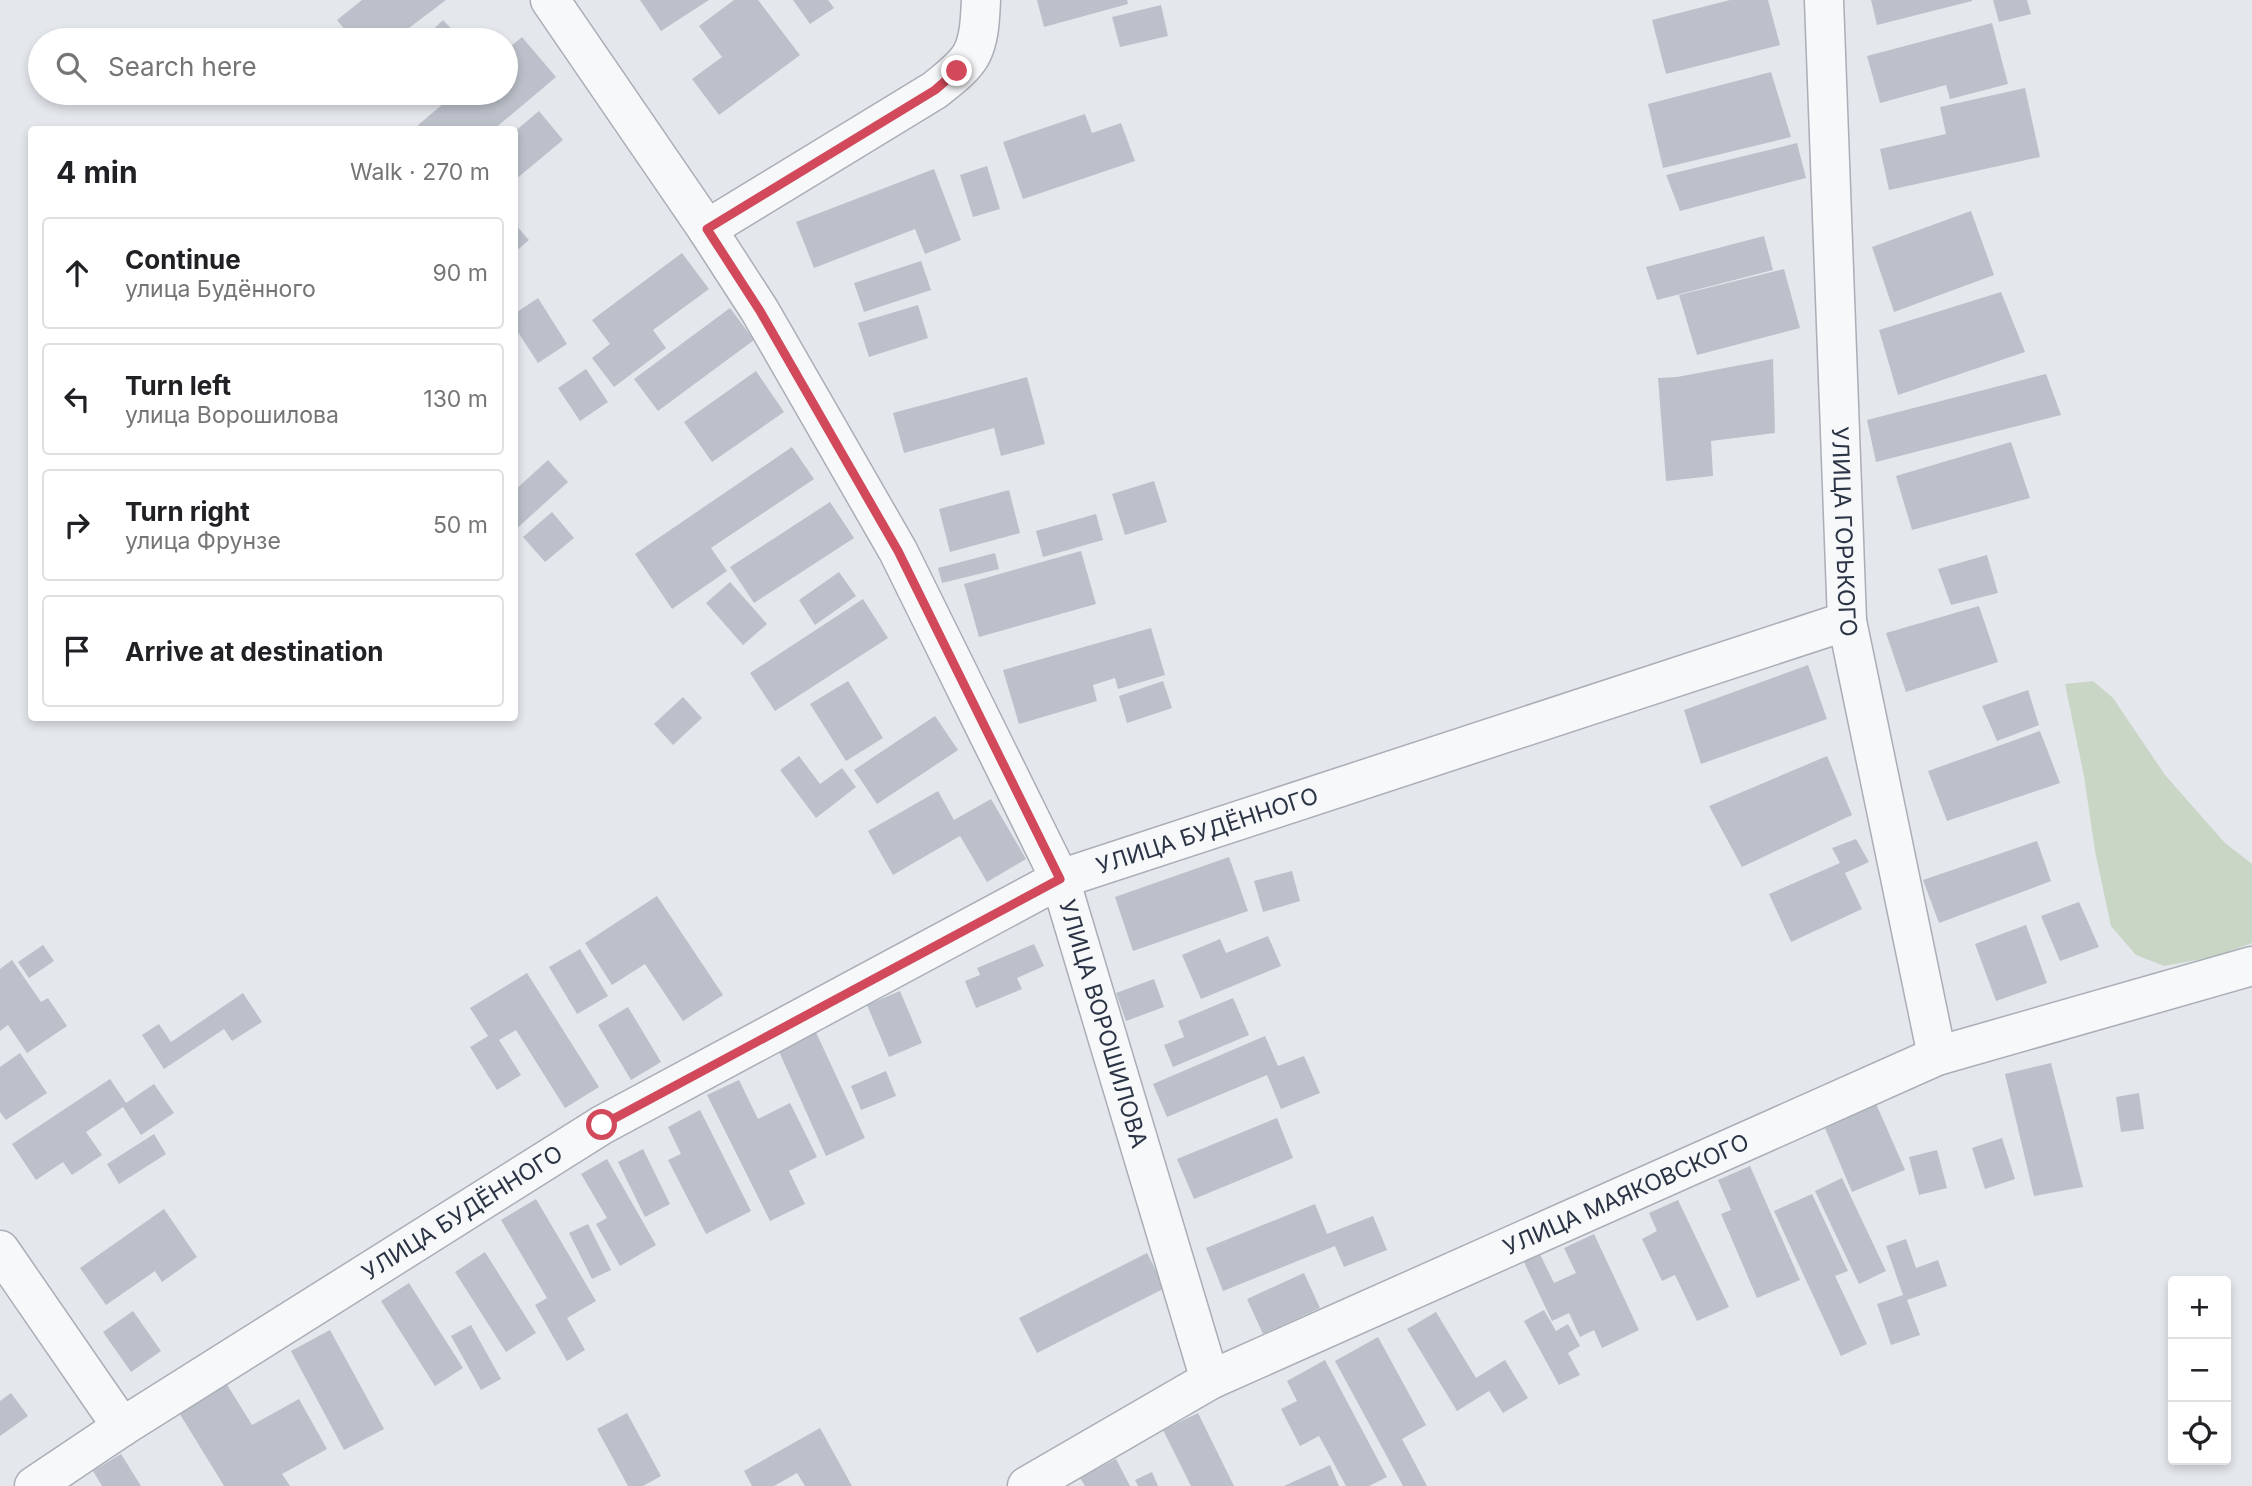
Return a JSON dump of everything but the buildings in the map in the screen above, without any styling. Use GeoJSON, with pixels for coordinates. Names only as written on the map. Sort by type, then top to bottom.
{"type":"FeatureCollection","features":[{"type":"Feature","properties":{"kind":"street","name":"УЛИЦА ВОРОШИЛОВА"},"geometry":{"type":"LineString","coordinates":[[550,0],[760,311],[898,551],[1060,879],[1210,1380]]}},
{"type":"Feature","properties":{"kind":"street"},"geometry":{"type":"LineString","coordinates":[[707,229],[935,90],[957,71],[971,54],[978,32],[981,0]]}},
{"type":"Feature","properties":{"kind":"street","name":"УЛИЦА ГОРЬКОГО"},"geometry":{"type":"LineString","coordinates":[[1824,0],[1847,621],[1937,1056]]}},
{"type":"Feature","properties":{"kind":"street","name":"УЛИЦА БУДЁННОГО"},"geometry":{"type":"LineString","coordinates":[[34,1486],[122,1427],[602,1125],[1060,879],[1847,621]]}},
{"type":"Feature","properties":{"kind":"street","name":"УЛИЦА МАЯКОВСКОГО"},"geometry":{"type":"LineString","coordinates":[[1027,1486],[1210,1380],[1937,1056],[2252,966]]}},
{"type":"Feature","properties":{"kind":"street"},"geometry":{"type":"LineString","coordinates":[[0,1250],[122,1427]]}},
{"type":"Feature","properties":{"kind":"green space"},"geometry":{"type":"Polygon","coordinates":[[[2093,681],[2113,698],[2165,775],[2225,843],[2252,864],[2252,943],[2214,957],[2164,966],[2136,955],[2111,926],[2065,684],[2093,681]]]}},
{"type":"Feature","properties":{"kind":"route"},"geometry":{"type":"LineString","coordinates":[[602,1125],[1060,879],[898,551],[760,311],[707,229],[935,90],[957,71]]}}]}
